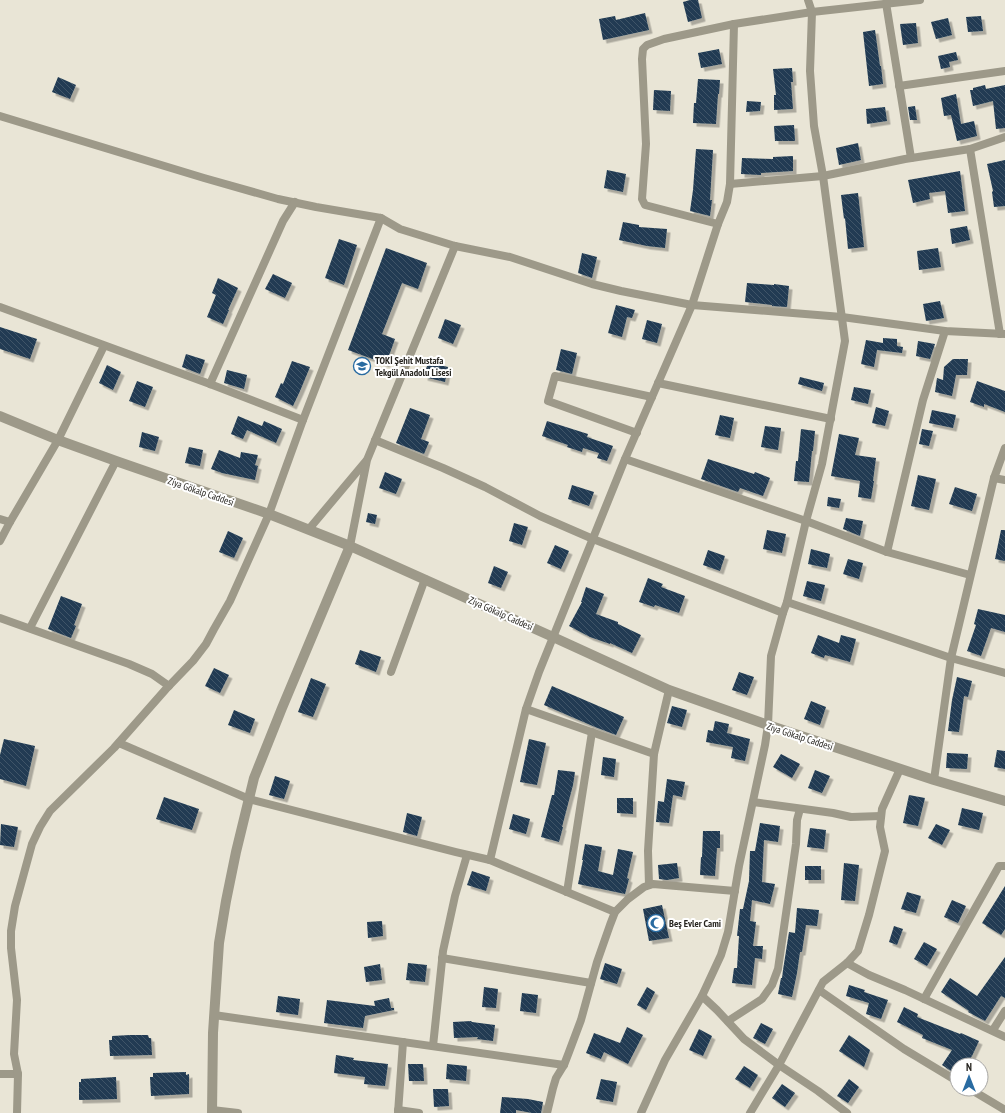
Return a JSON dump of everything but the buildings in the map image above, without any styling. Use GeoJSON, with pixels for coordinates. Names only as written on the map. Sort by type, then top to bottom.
{"type":"FeatureCollection","features":[{"type":"Feature","properties":{"kind":"street"},"geometry":{"type":"LineString","coordinates":[[641,1113],[665,1060],[702,996],[721,955],[728,932],[768,725],[771,656],[787,602],[806,521],[822,464],[845,341],[823,176],[814,126],[810,71],[812,12],[808,0]]}},
{"type":"Feature","properties":{"kind":"street"},"geometry":{"type":"LineString","coordinates":[[718,224],[645,205],[642,198],[646,144],[642,59],[643,49],[647,44],[734,24],[812,12],[920,0]]}},
{"type":"Feature","properties":{"kind":"street"},"geometry":{"type":"LineString","coordinates":[[886,3],[912,158]]}},
{"type":"Feature","properties":{"kind":"street"},"geometry":{"type":"LineString","coordinates":[[490,860],[526,709],[553,637],[625,459],[692,305],[718,224],[727,202],[730,184],[734,24]]}},
{"type":"Feature","properties":{"kind":"street"},"geometry":{"type":"LineString","coordinates":[[899,86],[1005,71]]}},
{"type":"Feature","properties":{"kind":"street"},"geometry":{"type":"LineString","coordinates":[[0,116],[278,199],[381,218],[400,229],[455,246],[510,256],[592,284],[692,305],[842,317],[945,331],[1003,334],[970,149]]}},
{"type":"Feature","properties":{"kind":"street"},"geometry":{"type":"LineString","coordinates":[[730,184],[823,176],[912,158],[970,149],[1005,137]]}},
{"type":"Feature","properties":{"kind":"street"},"geometry":{"type":"LineString","coordinates":[[210,384],[283,221],[295,202]]}},
{"type":"Feature","properties":{"kind":"street"},"geometry":{"type":"LineString","coordinates":[[17,1113],[18,1074],[14,1054],[16,1000],[11,948],[11,931],[15,906],[32,844],[50,811],[119,743],[193,661],[206,644],[230,601],[269,514],[303,420],[381,218]]}},
{"type":"Feature","properties":{"kind":"street"},"geometry":{"type":"LineString","coordinates":[[238,1113],[212,1112],[214,1014],[219,943],[226,901],[254,778],[350,546],[366,460],[455,246]]}},
{"type":"Feature","properties":{"kind":"street"},"geometry":{"type":"LineString","coordinates":[[0,307],[210,384],[303,420]]}},
{"type":"Feature","properties":{"kind":"street"},"geometry":{"type":"LineString","coordinates":[[887,552],[922,400],[945,331]]}},
{"type":"Feature","properties":{"kind":"street"},"geometry":{"type":"LineString","coordinates":[[0,541],[58,440],[104,346]]}},
{"type":"Feature","properties":{"kind":"street"},"geometry":{"type":"LineString","coordinates":[[637,433],[548,401],[555,376],[652,397]]}},
{"type":"Feature","properties":{"kind":"street"},"geometry":{"type":"LineString","coordinates":[[658,383],[831,419]]}},
{"type":"Feature","properties":{"kind":"street","name":"Ziya Gökalp Caddesi"},"geometry":{"type":"LineString","coordinates":[[0,416],[58,440],[309,529],[424,579],[668,690],[900,769],[1005,800]]}},
{"type":"Feature","properties":{"kind":"street"},"geometry":{"type":"LineString","coordinates":[[375,440],[444,468],[485,487],[540,516],[593,539],[784,613]]}},
{"type":"Feature","properties":{"kind":"street"},"geometry":{"type":"LineString","coordinates":[[934,780],[951,658],[994,478],[1005,448]]}},
{"type":"Feature","properties":{"kind":"street"},"geometry":{"type":"LineString","coordinates":[[625,459],[806,521],[887,552],[970,576]]}},
{"type":"Feature","properties":{"kind":"street"},"geometry":{"type":"LineString","coordinates":[[309,529],[366,460]]}},
{"type":"Feature","properties":{"kind":"street"},"geometry":{"type":"LineString","coordinates":[[30,628],[116,461]]}},
{"type":"Feature","properties":{"kind":"street"},"geometry":{"type":"LineString","coordinates":[[994,478],[1005,480]]}},
{"type":"Feature","properties":{"kind":"street"},"geometry":{"type":"LineString","coordinates":[[0,519],[10,522]]}},
{"type":"Feature","properties":{"kind":"street"},"geometry":{"type":"LineString","coordinates":[[391,672],[424,579]]}},
{"type":"Feature","properties":{"kind":"street"},"geometry":{"type":"LineString","coordinates":[[787,602],[951,658],[1005,673]]}},
{"type":"Feature","properties":{"kind":"street"},"geometry":{"type":"LineString","coordinates":[[0,618],[129,664],[152,674],[169,686]]}},
{"type":"Feature","properties":{"kind":"street"},"geometry":{"type":"LineString","coordinates":[[649,885],[648,851],[654,754],[668,690]]}},
{"type":"Feature","properties":{"kind":"street"},"geometry":{"type":"LineString","coordinates":[[526,709],[654,754]]}},
{"type":"Feature","properties":{"kind":"street"},"geometry":{"type":"LineString","coordinates":[[567,892],[592,732]]}},
{"type":"Feature","properties":{"kind":"street"},"geometry":{"type":"LineString","coordinates":[[119,743],[249,799],[490,860],[615,912]]}},
{"type":"Feature","properties":{"kind":"street"},"geometry":{"type":"LineString","coordinates":[[750,1113],[779,1065],[823,982],[858,951],[869,915],[885,851],[880,827],[882,809],[900,769]]}},
{"type":"Feature","properties":{"kind":"street"},"geometry":{"type":"LineString","coordinates":[[753,802],[851,817],[881,816]]}},
{"type":"Feature","properties":{"kind":"street"},"geometry":{"type":"LineString","coordinates":[[728,1021],[762,999],[772,984],[778,969],[796,844],[797,820],[800,809]]}},
{"type":"Feature","properties":{"kind":"street"},"geometry":{"type":"LineString","coordinates":[[433,1046],[442,958],[455,896],[467,855]]}},
{"type":"Feature","properties":{"kind":"street"},"geometry":{"type":"LineString","coordinates":[[924,999],[999,866],[1005,866]]}},
{"type":"Feature","properties":{"kind":"street"},"geometry":{"type":"LineString","coordinates":[[547,1113],[552,1088],[564,1065],[581,1020],[591,983],[615,912],[628,899],[644,887],[653,884],[735,891]]}},
{"type":"Feature","properties":{"kind":"street"},"geometry":{"type":"LineString","coordinates":[[442,958],[591,983]]}},
{"type":"Feature","properties":{"kind":"street"},"geometry":{"type":"LineString","coordinates":[[847,962],[869,975],[993,1030],[1005,1037]]}},
{"type":"Feature","properties":{"kind":"street"},"geometry":{"type":"LineString","coordinates":[[819,990],[904,1049],[949,1076]]}},
{"type":"Feature","properties":{"kind":"street"},"geometry":{"type":"LineString","coordinates":[[702,996],[744,1039],[847,1113]]}},
{"type":"Feature","properties":{"kind":"street"},"geometry":{"type":"LineString","coordinates":[[993,1030],[1005,1011]]}},
{"type":"Feature","properties":{"kind":"street"},"geometry":{"type":"LineString","coordinates":[[214,1014],[564,1065]]}},
{"type":"Feature","properties":{"kind":"street"},"geometry":{"type":"LineString","coordinates":[[403,1042],[398,1111],[419,1113]]}},
{"type":"Feature","properties":{"kind":"street"},"geometry":{"type":"LineString","coordinates":[[0,1074],[18,1074]]}},
{"type":"Feature","properties":{"kind":"street"},"geometry":{"type":"LineString","coordinates":[[983,1097],[1005,1110]]}},
{"type":"Feature","properties":{"kind":"place","name":"TOKİ Şehit Mustafa Tekgül Anadolu Lisesi"},"geometry":{"type":"Point","coordinates":[362,366]}},
{"type":"Feature","properties":{"kind":"place","name":"Beş Evler Cami"},"geometry":{"type":"Point","coordinates":[656,923]}}]}
